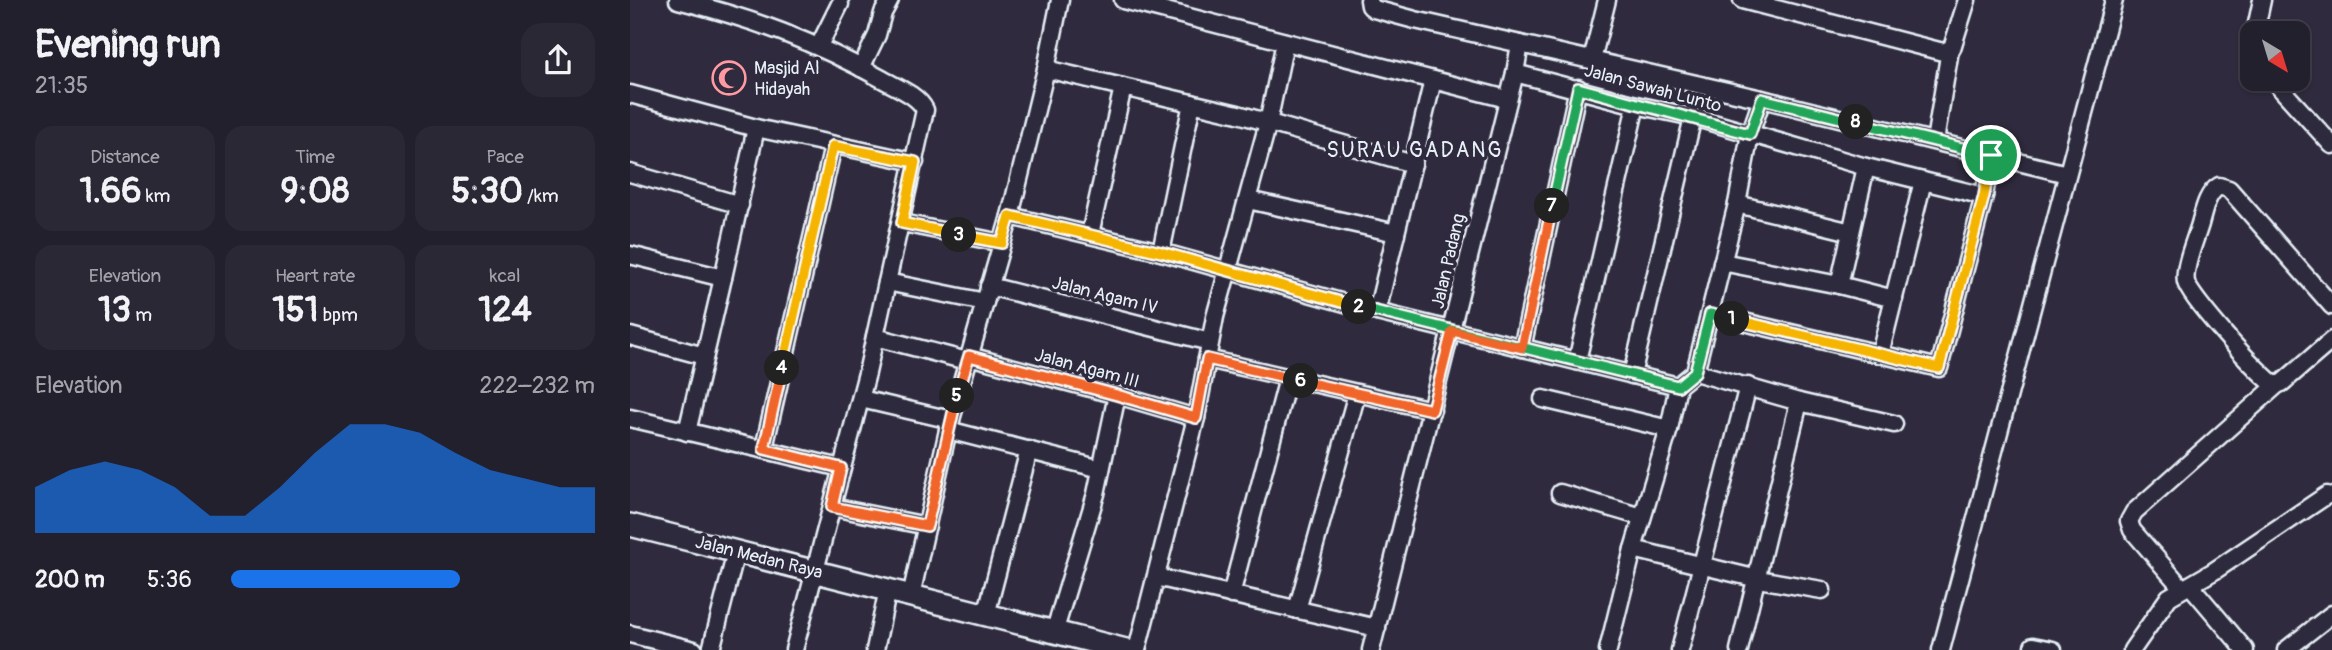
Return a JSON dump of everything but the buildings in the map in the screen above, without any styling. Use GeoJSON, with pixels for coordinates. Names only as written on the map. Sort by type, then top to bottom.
{"type":"FeatureCollection","features":[{"type":"Feature","properties":{"kind":"street"},"geometry":{"type":"LineString","coordinates":[[678,0],[734,14],[819,46],[915,99],[925,108],[902,223],[861,399],[794,650]]}},
{"type":"Feature","properties":{"kind":"street"},"geometry":{"type":"LineString","coordinates":[[861,68],[877,36],[890,0]]}},
{"type":"Feature","properties":{"kind":"street"},"geometry":{"type":"LineString","coordinates":[[911,596],[949,425],[1010,216],[1060,0]]}},
{"type":"Feature","properties":{"kind":"street"},"geometry":{"type":"LineString","coordinates":[[1122,0],[1507,99]]}},
{"type":"Feature","properties":{"kind":"street"},"geometry":{"type":"LineString","coordinates":[[1368,0],[1374,9],[1762,99],[2067,174]]}},
{"type":"Feature","properties":{"kind":"street"},"geometry":{"type":"LineString","coordinates":[[1592,60],[1607,0]]}},
{"type":"Feature","properties":{"kind":"street"},"geometry":{"type":"LineString","coordinates":[[1742,0],[1943,52],[1950,50]]}},
{"type":"Feature","properties":{"kind":"street"},"geometry":{"type":"LineString","coordinates":[[1935,141],[1950,50],[1967,0]]}},
{"type":"Feature","properties":{"kind":"street"},"geometry":{"type":"LineString","coordinates":[[1941,650],[2114,0]]}},
{"type":"Feature","properties":{"kind":"street"},"geometry":{"type":"LineString","coordinates":[[2258,21],[2262,0]]}},
{"type":"Feature","properties":{"kind":"street"},"geometry":{"type":"LineString","coordinates":[[819,46],[840,4]]}},
{"type":"Feature","properties":{"kind":"street"},"geometry":{"type":"LineString","coordinates":[[1137,650],[1196,418],[1210,342],[1268,122],[1285,42]]}},
{"type":"Feature","properties":{"kind":"street","name":"Jalan Padang"},"geometry":{"type":"LineString","coordinates":[[1371,650],[1452,331],[1520,44]]}},
{"type":"Feature","properties":{"kind":"street"},"geometry":{"type":"LineString","coordinates":[[1046,69],[1268,122],[1413,164]]}},
{"type":"Feature","properties":{"kind":"street","name":"Jalan Sawah Lunto"},"geometry":{"type":"LineString","coordinates":[[1515,73],[1692,117],[1866,167],[1984,196]]}},
{"type":"Feature","properties":{"kind":"street"},"geometry":{"type":"LineString","coordinates":[[1377,312],[1433,80]]}},
{"type":"Feature","properties":{"kind":"street"},"geometry":{"type":"LineString","coordinates":[[1090,234],[1123,87]]}},
{"type":"Feature","properties":{"kind":"street"},"geometry":{"type":"LineString","coordinates":[[1522,348],[1578,88]]}},
{"type":"Feature","properties":{"kind":"street"},"geometry":{"type":"LineString","coordinates":[[2283,91],[2332,145]]}},
{"type":"Feature","properties":{"kind":"street"},"geometry":{"type":"LineString","coordinates":[[630,94],[756,128],[915,162]]}},
{"type":"Feature","properties":{"kind":"street"},"geometry":{"type":"LineString","coordinates":[[1608,650],[1633,549],[1669,429],[1678,386],[1695,372],[1737,204],[1750,134],[1762,99]]}},
{"type":"Feature","properties":{"kind":"street"},"geometry":{"type":"LineString","coordinates":[[1161,252],[1192,103]]}},
{"type":"Feature","properties":{"kind":"street"},"geometry":{"type":"LineString","coordinates":[[1577,361],[1636,105]]}},
{"type":"Feature","properties":{"kind":"street"},"geometry":{"type":"LineString","coordinates":[[1632,375],[1692,117]]}},
{"type":"Feature","properties":{"kind":"street"},"geometry":{"type":"LineString","coordinates":[[687,432],[756,128]]}},
{"type":"Feature","properties":{"kind":"street"},"geometry":{"type":"LineString","coordinates":[[764,449],[833,146]]}},
{"type":"Feature","properties":{"kind":"street"},"geometry":{"type":"LineString","coordinates":[[1710,314],[1936,368],[1941,366],[1984,196],[1991,155]]}},
{"type":"Feature","properties":{"kind":"street"},"geometry":{"type":"LineString","coordinates":[[1839,285],[1866,167]]}},
{"type":"Feature","properties":{"kind":"street"},"geometry":{"type":"LineString","coordinates":[[630,173],[740,205]]}},
{"type":"Feature","properties":{"kind":"street"},"geometry":{"type":"LineString","coordinates":[[1880,354],[1923,181]]}},
{"type":"Feature","properties":{"kind":"street"},"geometry":{"type":"LineString","coordinates":[[2277,385],[2270,383],[2196,302],[2186,283],[2186,272],[2202,216],[2214,189],[2219,186],[2229,189],[2332,306]]}},
{"type":"Feature","properties":{"kind":"street"},"geometry":{"type":"LineString","coordinates":[[1248,200],[1396,233]]}},
{"type":"Feature","properties":{"kind":"street"},"geometry":{"type":"LineString","coordinates":[[1737,204],[1851,232]]}},
{"type":"Feature","properties":{"kind":"street"},"geometry":{"type":"LineString","coordinates":[[1010,216],[1161,252],[1377,312],[1678,386]]}},
{"type":"Feature","properties":{"kind":"street"},"geometry":{"type":"LineString","coordinates":[[902,223],[1002,243]]}},
{"type":"Feature","properties":{"kind":"street"},"geometry":{"type":"LineString","coordinates":[[630,255],[723,278]]}},
{"type":"Feature","properties":{"kind":"street"},"geometry":{"type":"LineString","coordinates":[[1722,262],[1839,285],[1894,299]]}},
{"type":"Feature","properties":{"kind":"street","name":"Jalan Agam IV"},"geometry":{"type":"LineString","coordinates":[[887,282],[987,294],[1210,342]]}},
{"type":"Feature","properties":{"kind":"street"},"geometry":{"type":"LineString","coordinates":[[630,336],[704,356]]}},
{"type":"Feature","properties":{"kind":"street","name":"Jalan Agam III"},"geometry":{"type":"LineString","coordinates":[[875,337],[1117,395],[1196,418]]}},
{"type":"Feature","properties":{"kind":"street"},"geometry":{"type":"LineString","coordinates":[[2245,650],[2132,530],[2129,521],[2134,512],[2332,340]]}},
{"type":"Feature","properties":{"kind":"street"},"geometry":{"type":"LineString","coordinates":[[1207,359],[1432,410]]}},
{"type":"Feature","properties":{"kind":"street"},"geometry":{"type":"LineString","coordinates":[[1695,372],[1799,402],[1894,424]]}},
{"type":"Feature","properties":{"kind":"street"},"geometry":{"type":"LineString","coordinates":[[1231,594],[1287,378]]}},
{"type":"Feature","properties":{"kind":"street"},"geometry":{"type":"LineString","coordinates":[[1680,650],[1748,386]]}},
{"type":"Feature","properties":{"kind":"street"},"geometry":{"type":"LineString","coordinates":[[1297,610],[1357,393]]}},
{"type":"Feature","properties":{"kind":"street"},"geometry":{"type":"LineString","coordinates":[[1054,633],[1096,494],[1117,395]]}},
{"type":"Feature","properties":{"kind":"street"},"geometry":{"type":"LineString","coordinates":[[861,399],[1101,469]]}},
{"type":"Feature","properties":{"kind":"street"},"geometry":{"type":"LineString","coordinates":[[1543,399],[1669,429]]}},
{"type":"Feature","properties":{"kind":"street"},"geometry":{"type":"LineString","coordinates":[[1739,650],[1799,402]]}},
{"type":"Feature","properties":{"kind":"street"},"geometry":{"type":"LineString","coordinates":[[630,418],[841,468]]}},
{"type":"Feature","properties":{"kind":"street"},"geometry":{"type":"LineString","coordinates":[[986,615],[1029,450]]}},
{"type":"Feature","properties":{"kind":"street"},"geometry":{"type":"LineString","coordinates":[[1560,493],[1642,517]]}},
{"type":"Feature","properties":{"kind":"street"},"geometry":{"type":"LineString","coordinates":[[2132,650],[2163,603],[2330,495]]}},
{"type":"Feature","properties":{"kind":"street"},"geometry":{"type":"LineString","coordinates":[[832,507],[927,526]]}},
{"type":"Feature","properties":{"kind":"street","name":"Jalan Medan Raya"},"geometry":{"type":"LineString","coordinates":[[630,525],[1123,650]]}},
{"type":"Feature","properties":{"kind":"street"},"geometry":{"type":"LineString","coordinates":[[1633,549],[1758,579],[1822,590]]}},
{"type":"Feature","properties":{"kind":"street"},"geometry":{"type":"LineString","coordinates":[[711,650],[736,552]]}},
{"type":"Feature","properties":{"kind":"street"},"geometry":{"type":"LineString","coordinates":[[1156,578],[1377,628]]}},
{"type":"Feature","properties":{"kind":"street"},"geometry":{"type":"LineString","coordinates":[[875,650],[888,589]]}},
{"type":"Feature","properties":{"kind":"street"},"geometry":{"type":"LineString","coordinates":[[2286,650],[2332,614]]}},
{"type":"Feature","properties":{"kind":"street"},"geometry":{"type":"LineString","coordinates":[[630,634],[694,650]]}},
{"type":"Feature","properties":{"kind":"street"},"geometry":{"type":"LineString","coordinates":[[2033,646],[2053,650]]}},
{"type":"Feature","properties":{"kind":"place","name":"Masjid Al Hidayah"},"geometry":{"type":"Point","coordinates":[729,78]}},
{"type":"Feature","properties":{"kind":"district","name":"SURAU GADANG"},"geometry":{"type":"Point","coordinates":[1415,150]}},
{"type":"Feature","properties":{"kind":"route"},"geometry":{"type":"LineString","coordinates":[[1991,155],[1762,99],[1750,134],[1578,88],[1522,348],[1452,331],[1432,410],[1207,359],[1196,418],[969,356],[948,430],[927,526],[832,507],[841,468],[764,449],[833,146],[915,162],[902,223],[1002,243],[1010,216],[1161,252],[1377,312],[1452,331],[1484,339],[1678,386],[1695,372],[1710,314],[1939,368],[1984,196],[1991,155]]}}]}
